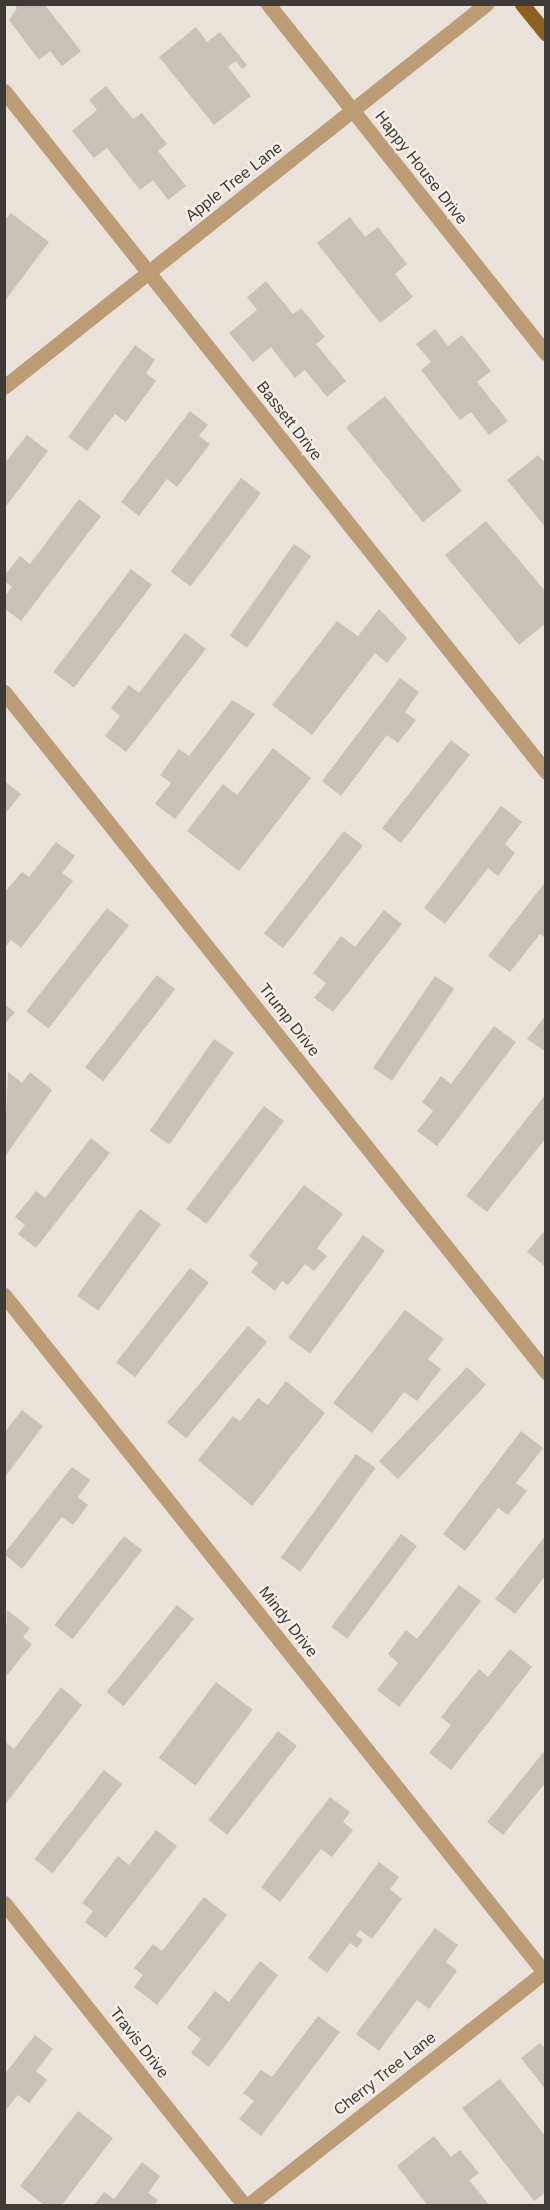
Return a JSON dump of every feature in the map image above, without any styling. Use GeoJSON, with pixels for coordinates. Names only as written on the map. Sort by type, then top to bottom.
{"type":"FeatureCollection","features":[{"type":"Feature","properties":{"kind":"main road"},"geometry":{"type":"LineString","coordinates":[[522,4],[546,34]]}},
{"type":"Feature","properties":{"kind":"street","name":"Happy House Drive"},"geometry":{"type":"LineString","coordinates":[[268,4],[546,353]]}},
{"type":"Feature","properties":{"kind":"street","name":"Apple Tree Lane"},"geometry":{"type":"LineString","coordinates":[[4,387],[486,4]]}},
{"type":"Feature","properties":{"kind":"street","name":"Bassett Drive"},"geometry":{"type":"LineString","coordinates":[[4,92],[546,772]]}},
{"type":"Feature","properties":{"kind":"street","name":"Trump Drive"},"geometry":{"type":"LineString","coordinates":[[4,692],[546,1372]]}},
{"type":"Feature","properties":{"kind":"street","name":"Mindy Drive"},"geometry":{"type":"LineString","coordinates":[[4,1294],[545,1972]]}},
{"type":"Feature","properties":{"kind":"street","name":"Travis Drive"},"geometry":{"type":"LineString","coordinates":[[4,1903],[246,2205]]}},
{"type":"Feature","properties":{"kind":"street","name":"Cherry Tree Lane"},"geometry":{"type":"LineString","coordinates":[[246,2205],[545,1972]]}},
{"type":"Feature","properties":{"kind":"building"},"geometry":{"type":"Polygon","coordinates":[[[14,4],[44,4],[81,51],[62,66],[50,51],[39,60],[9,20],[17,8],[14,4]]]}},
{"type":"Feature","properties":{"kind":"building"},"geometry":{"type":"Polygon","coordinates":[[[196,27],[207,42],[220,32],[247,65],[242,69],[236,61],[228,67],[251,96],[214,125],[159,57],[196,27]]]}},
{"type":"Feature","properties":{"kind":"building"},"geometry":{"type":"Polygon","coordinates":[[[106,86],[133,119],[142,113],[167,144],[158,151],[186,186],[168,200],[153,180],[140,190],[107,148],[94,158],[72,131],[97,110],[89,100],[106,86]]]}},
{"type":"Feature","properties":{"kind":"building"},"geometry":{"type":"Polygon","coordinates":[[[11,213],[49,242],[4,302],[4,221],[11,213]]]}},
{"type":"Feature","properties":{"kind":"building"},"geometry":{"type":"Polygon","coordinates":[[[350,217],[365,237],[378,227],[407,264],[395,274],[413,297],[380,323],[317,243],[350,217]]]}},
{"type":"Feature","properties":{"kind":"building"},"geometry":{"type":"Polygon","coordinates":[[[266,281],[293,314],[301,308],[325,337],[316,344],[346,381],[327,397],[305,370],[295,378],[271,347],[253,362],[229,333],[257,310],[247,297],[266,281]]]}},
{"type":"Feature","properties":{"kind":"building"},"geometry":{"type":"Polygon","coordinates":[[[435,329],[448,346],[462,335],[491,371],[477,382],[508,421],[489,435],[471,412],[460,420],[421,370],[431,362],[416,344],[435,329]]]}},
{"type":"Feature","properties":{"kind":"building"},"geometry":{"type":"Polygon","coordinates":[[[135,345],[155,360],[146,373],[156,381],[126,422],[115,414],[87,451],[68,437],[135,345]]]}},
{"type":"Feature","properties":{"kind":"building"},"geometry":{"type":"Polygon","coordinates":[[[385,396],[462,491],[423,522],[346,427],[385,396]]]}},
{"type":"Feature","properties":{"kind":"building"},"geometry":{"type":"Polygon","coordinates":[[[190,411],[208,425],[199,436],[210,444],[177,487],[167,479],[139,516],[121,502],[190,411]]]}},
{"type":"Feature","properties":{"kind":"building"},"geometry":{"type":"Polygon","coordinates":[[[27,435],[48,451],[4,509],[4,464],[27,435]]]}},
{"type":"Feature","properties":{"kind":"building"},"geometry":{"type":"Polygon","coordinates":[[[538,455],[546,464],[546,528],[507,480],[538,455]]]}},
{"type":"Feature","properties":{"kind":"building"},"geometry":{"type":"Polygon","coordinates":[[[241,478],[261,493],[191,586],[171,571],[241,478]]]}},
{"type":"Feature","properties":{"kind":"building"},"geometry":{"type":"Polygon","coordinates":[[[79,499],[101,516],[21,621],[4,608],[4,597],[12,587],[4,581],[4,576],[20,556],[30,564],[79,499]]]}},
{"type":"Feature","properties":{"kind":"building"},"geometry":{"type":"Polygon","coordinates":[[[486,521],[546,592],[546,623],[519,645],[445,555],[486,521]]]}},
{"type":"Feature","properties":{"kind":"building"},"geometry":{"type":"Polygon","coordinates":[[[294,544],[311,556],[247,648],[230,636],[294,544]]]}},
{"type":"Feature","properties":{"kind":"building"},"geometry":{"type":"Polygon","coordinates":[[[131,569],[152,585],[74,688],[53,672],[131,569]]]}},
{"type":"Feature","properties":{"kind":"building"},"geometry":{"type":"Polygon","coordinates":[[[379,609],[407,638],[387,663],[375,653],[312,735],[272,705],[337,621],[358,636],[379,609]]]}},
{"type":"Feature","properties":{"kind":"building"},"geometry":{"type":"Polygon","coordinates":[[[185,633],[206,649],[126,752],[105,736],[120,716],[111,708],[129,685],[139,693],[185,633]]]}},
{"type":"Feature","properties":{"kind":"building"},"geometry":{"type":"Polygon","coordinates":[[[400,678],[419,692],[405,712],[416,720],[398,743],[387,735],[341,796],[322,781],[400,678]]]}},
{"type":"Feature","properties":{"kind":"building"},"geometry":{"type":"Polygon","coordinates":[[[232,700],[255,714],[175,819],[155,804],[171,783],[160,775],[179,749],[189,756],[232,700]]]}},
{"type":"Feature","properties":{"kind":"building"},"geometry":{"type":"Polygon","coordinates":[[[451,740],[470,755],[401,843],[382,828],[451,740]]]}},
{"type":"Feature","properties":{"kind":"building"},"geometry":{"type":"Polygon","coordinates":[[[273,748],[311,778],[239,871],[187,831],[223,784],[237,795],[273,748]]]}},
{"type":"Feature","properties":{"kind":"building"},"geometry":{"type":"Polygon","coordinates":[[[4,781],[21,794],[4,815],[4,781]]]}},
{"type":"Feature","properties":{"kind":"building"},"geometry":{"type":"Polygon","coordinates":[[[501,806],[522,822],[505,844],[515,853],[498,876],[488,868],[445,924],[424,908],[501,806]]]}},
{"type":"Feature","properties":{"kind":"building"},"geometry":{"type":"Polygon","coordinates":[[[344,831],[363,846],[283,948],[264,933],[344,831]]]}},
{"type":"Feature","properties":{"kind":"building"},"geometry":{"type":"Polygon","coordinates":[[[56,842],[75,856],[62,873],[73,881],[21,948],[11,940],[4,949],[4,893],[22,872],[29,877],[56,842]]]}},
{"type":"Feature","properties":{"kind":"building"},"geometry":{"type":"Polygon","coordinates":[[[546,881],[546,938],[540,934],[510,972],[488,956],[546,881]]]}},
{"type":"Feature","properties":{"kind":"building"},"geometry":{"type":"Polygon","coordinates":[[[107,908],[129,925],[48,1028],[26,1011],[107,908]]]}},
{"type":"Feature","properties":{"kind":"building"},"geometry":{"type":"Polygon","coordinates":[[[384,910],[402,924],[333,1012],[314,998],[326,983],[313,973],[341,936],[355,947],[384,910]]]}},
{"type":"Feature","properties":{"kind":"building"},"geometry":{"type":"Polygon","coordinates":[[[157,975],[175,989],[103,1081],[85,1067],[157,975]]]}},
{"type":"Feature","properties":{"kind":"building"},"geometry":{"type":"Polygon","coordinates":[[[435,976],[454,989],[392,1081],[373,1068],[435,976]]]}},
{"type":"Feature","properties":{"kind":"building"},"geometry":{"type":"Polygon","coordinates":[[[4,1004],[15,1012],[4,1025],[4,1004]]]}},
{"type":"Feature","properties":{"kind":"building"},"geometry":{"type":"Polygon","coordinates":[[[546,1015],[546,1052],[527,1039],[546,1015]]]}},
{"type":"Feature","properties":{"kind":"building"},"geometry":{"type":"Polygon","coordinates":[[[494,1026],[516,1042],[437,1146],[417,1131],[433,1111],[422,1102],[441,1076],[451,1084],[494,1026]]]}},
{"type":"Feature","properties":{"kind":"building"},"geometry":{"type":"Polygon","coordinates":[[[214,1039],[234,1053],[169,1145],[150,1131],[214,1039]]]}},
{"type":"Feature","properties":{"kind":"building"},"geometry":{"type":"Polygon","coordinates":[[[8,1072],[22,1083],[30,1072],[52,1090],[4,1158],[8,1072]]]}},
{"type":"Feature","properties":{"kind":"building"},"geometry":{"type":"Polygon","coordinates":[[[546,1094],[546,1138],[487,1212],[466,1196],[546,1094]]]}},
{"type":"Feature","properties":{"kind":"building"},"geometry":{"type":"Polygon","coordinates":[[[264,1106],[284,1121],[206,1224],[186,1209],[264,1106]]]}},
{"type":"Feature","properties":{"kind":"building"},"geometry":{"type":"Polygon","coordinates":[[[91,1138],[110,1153],[36,1248],[18,1234],[25,1225],[15,1217],[36,1191],[45,1198],[91,1138]]]}},
{"type":"Feature","properties":{"kind":"building"},"geometry":{"type":"Polygon","coordinates":[[[304,1185],[343,1214],[317,1248],[327,1256],[314,1271],[305,1264],[288,1285],[282,1281],[275,1291],[251,1272],[258,1263],[249,1256],[304,1185]]]}},
{"type":"Feature","properties":{"kind":"building"},"geometry":{"type":"Polygon","coordinates":[[[140,1209],[161,1224],[98,1311],[77,1296],[140,1209]]]}},
{"type":"Feature","properties":{"kind":"building"},"geometry":{"type":"Polygon","coordinates":[[[546,1229],[546,1267],[527,1252],[546,1229]]]}},
{"type":"Feature","properties":{"kind":"building"},"geometry":{"type":"Polygon","coordinates":[[[363,1235],[385,1251],[310,1354],[288,1338],[363,1235]]]}},
{"type":"Feature","properties":{"kind":"building"},"geometry":{"type":"Polygon","coordinates":[[[190,1268],[209,1283],[135,1377],[116,1363],[190,1268]]]}},
{"type":"Feature","properties":{"kind":"building"},"geometry":{"type":"Polygon","coordinates":[[[405,1310],[444,1339],[428,1359],[441,1369],[417,1401],[404,1392],[372,1433],[333,1403],[405,1310]]]}},
{"type":"Feature","properties":{"kind":"building"},"geometry":{"type":"Polygon","coordinates":[[[248,1326],[267,1342],[186,1439],[167,1423],[248,1326]]]}},
{"type":"Feature","properties":{"kind":"building"},"geometry":{"type":"Polygon","coordinates":[[[467,1367],[486,1385],[398,1479],[379,1461],[467,1367]]]}},
{"type":"Feature","properties":{"kind":"building"},"geometry":{"type":"Polygon","coordinates":[[[286,1381],[325,1413],[252,1506],[198,1460],[233,1416],[240,1421],[258,1398],[268,1405],[286,1381]]]}},
{"type":"Feature","properties":{"kind":"building"},"geometry":{"type":"Polygon","coordinates":[[[22,1410],[43,1426],[5,1477],[5,1432],[22,1410]]]}},
{"type":"Feature","properties":{"kind":"building"},"geometry":{"type":"Polygon","coordinates":[[[521,1431],[543,1448],[516,1483],[527,1491],[508,1515],[498,1508],[465,1551],[443,1534],[521,1431]]]}},
{"type":"Feature","properties":{"kind":"building"},"geometry":{"type":"Polygon","coordinates":[[[356,1454],[375,1468],[300,1572],[281,1558],[356,1454]]]}},
{"type":"Feature","properties":{"kind":"building"},"geometry":{"type":"Polygon","coordinates":[[[72,1467],[90,1480],[78,1497],[88,1505],[73,1525],[62,1517],[22,1569],[4,1554],[72,1467]]]}},
{"type":"Feature","properties":{"kind":"building"},"geometry":{"type":"Polygon","coordinates":[[[401,1534],[417,1546],[347,1639],[331,1627],[401,1534]]]}},
{"type":"Feature","properties":{"kind":"building"},"geometry":{"type":"Polygon","coordinates":[[[546,1535],[546,1575],[515,1614],[495,1599],[546,1535]]]}},
{"type":"Feature","properties":{"kind":"building"},"geometry":{"type":"Polygon","coordinates":[[[124,1536],[142,1550],[73,1639],[54,1625],[124,1536]]]}},
{"type":"Feature","properties":{"kind":"building"},"geometry":{"type":"Polygon","coordinates":[[[459,1585],[481,1601],[399,1707],[377,1690],[398,1663],[388,1654],[406,1630],[417,1639],[459,1585]]]}},
{"type":"Feature","properties":{"kind":"building"},"geometry":{"type":"Polygon","coordinates":[[[177,1605],[194,1619],[124,1706],[107,1692],[177,1605]]]}},
{"type":"Feature","properties":{"kind":"building"},"geometry":{"type":"Polygon","coordinates":[[[7,1610],[30,1628],[23,1637],[32,1644],[4,1679],[7,1610]]]}},
{"type":"Feature","properties":{"kind":"building"},"geometry":{"type":"Polygon","coordinates":[[[510,1649],[532,1667],[451,1770],[429,1753],[451,1725],[441,1717],[479,1669],[488,1677],[510,1649]]]}},
{"type":"Feature","properties":{"kind":"building"},"geometry":{"type":"Polygon","coordinates":[[[216,1682],[253,1710],[196,1786],[159,1758],[216,1682]]]}},
{"type":"Feature","properties":{"kind":"building"},"geometry":{"type":"Polygon","coordinates":[[[61,1687],[82,1705],[4,1806],[4,1741],[14,1749],[61,1687]]]}},
{"type":"Feature","properties":{"kind":"building"},"geometry":{"type":"Polygon","coordinates":[[[278,1731],[297,1746],[227,1835],[208,1820],[278,1731]]]}},
{"type":"Feature","properties":{"kind":"building"},"geometry":{"type":"Polygon","coordinates":[[[546,1749],[546,1782],[503,1835],[487,1822],[546,1749]]]}},
{"type":"Feature","properties":{"kind":"building"},"geometry":{"type":"Polygon","coordinates":[[[104,1770],[122,1784],[53,1873],[34,1859],[104,1770]]]}},
{"type":"Feature","properties":{"kind":"building"},"geometry":{"type":"Polygon","coordinates":[[[330,1797],[350,1812],[343,1822],[353,1830],[332,1857],[321,1849],[280,1902],[261,1887],[330,1797]]]}},
{"type":"Feature","properties":{"kind":"building"},"geometry":{"type":"Polygon","coordinates":[[[156,1830],[177,1846],[106,1938],[85,1922],[93,1911],[82,1903],[118,1856],[129,1865],[156,1830]]]}},
{"type":"Feature","properties":{"kind":"building"},"geometry":{"type":"Polygon","coordinates":[[[379,1862],[399,1877],[390,1889],[402,1899],[372,1939],[360,1930],[356,1935],[363,1940],[357,1948],[350,1943],[327,1973],[308,1958],[379,1862]]]}},
{"type":"Feature","properties":{"kind":"building"},"geometry":{"type":"Polygon","coordinates":[[[204,1897],[227,1915],[157,2005],[134,1987],[143,1975],[134,1968],[153,1944],[162,1951],[204,1897]]]}},
{"type":"Feature","properties":{"kind":"building"},"geometry":{"type":"Polygon","coordinates":[[[435,1928],[458,1945],[446,1962],[457,1971],[429,2009],[417,2000],[379,2051],[356,2034],[435,1928]]]}},
{"type":"Feature","properties":{"kind":"building"},"geometry":{"type":"Polygon","coordinates":[[[260,1961],[278,1975],[209,2067],[191,2053],[201,2039],[187,2028],[215,1991],[229,2002],[260,1961]]]}},
{"type":"Feature","properties":{"kind":"building"},"geometry":{"type":"Polygon","coordinates":[[[318,2016],[340,2032],[261,2136],[239,2119],[254,2101],[243,2093],[261,2070],[272,2077],[318,2016]]]}},
{"type":"Feature","properties":{"kind":"building"},"geometry":{"type":"Polygon","coordinates":[[[35,2035],[53,2049],[36,2071],[47,2080],[29,2103],[18,2095],[4,2112],[4,2075],[35,2035]]]}},
{"type":"Feature","properties":{"kind":"building"},"geometry":{"type":"Polygon","coordinates":[[[540,2043],[546,2050],[546,2090],[521,2058],[540,2043]]]}},
{"type":"Feature","properties":{"kind":"building"},"geometry":{"type":"Polygon","coordinates":[[[500,2079],[546,2137],[546,2192],[534,2201],[462,2108],[500,2079]]]}},
{"type":"Feature","properties":{"kind":"building"},"geometry":{"type":"Polygon","coordinates":[[[78,2111],[113,2138],[61,2206],[45,2206],[20,2186],[78,2111]]]}},
{"type":"Feature","properties":{"kind":"building"},"geometry":{"type":"Polygon","coordinates":[[[434,2136],[451,2157],[460,2150],[479,2173],[469,2180],[490,2206],[428,2206],[397,2166],[434,2136]]]}},
{"type":"Feature","properties":{"kind":"building"},"geometry":{"type":"Polygon","coordinates":[[[142,2162],[160,2176],[148,2193],[158,2200],[154,2206],[93,2206],[104,2192],[114,2199],[142,2162]]]}}]}
